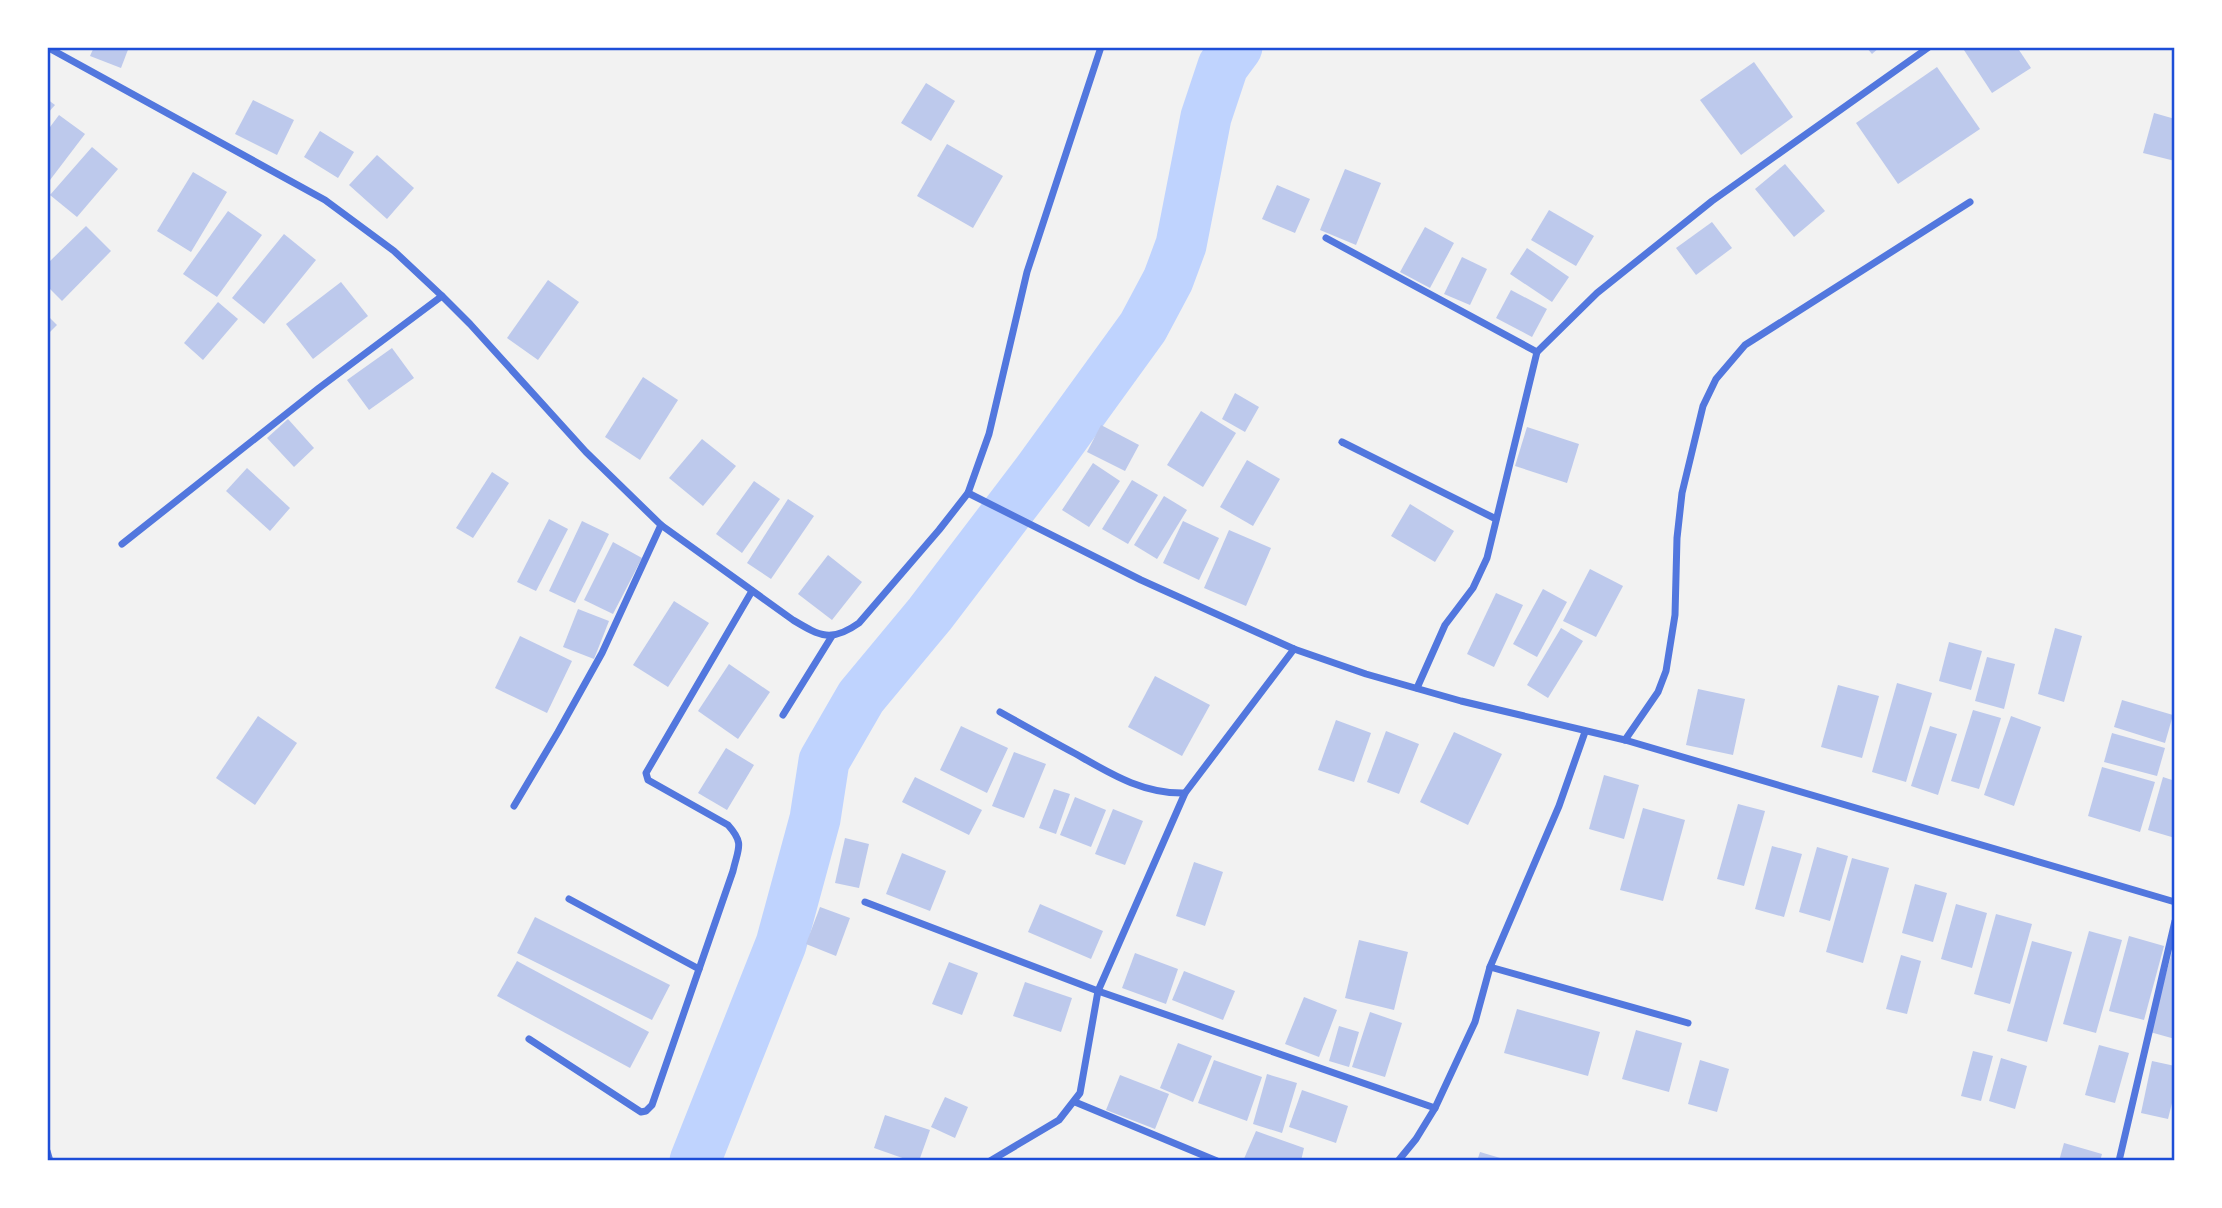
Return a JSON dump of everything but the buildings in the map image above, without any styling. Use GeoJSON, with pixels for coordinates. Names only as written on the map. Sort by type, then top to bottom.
{"type":"FeatureCollection","features":[{"type":"Feature","properties":{"kind":"street"},"geometry":{"type":"LineString","coordinates":[[47,47],[325,200],[394,251],[470,324],[586,452],[661,525],[812,632],[832,636],[846,632],[859,623],[968,492],[989,434],[1027,272],[1101,47]]}},
{"type":"Feature","properties":{"kind":"street"},"geometry":{"type":"LineString","coordinates":[[1417,688],[1446,625],[1473,588],[1487,558],[1537,352],[1597,293],[1702,209],[1929,47]]}},
{"type":"Feature","properties":{"kind":"street"},"geometry":{"type":"LineString","coordinates":[[1625,740],[1658,692],[1667,671],[1675,615],[1677,538],[1682,493],[1703,407],[1716,379],[1745,345],[1970,202]]}},
{"type":"Feature","properties":{"kind":"street"},"geometry":{"type":"LineString","coordinates":[[1326,238],[1537,352]]}},
{"type":"Feature","properties":{"kind":"street"},"geometry":{"type":"LineString","coordinates":[[122,544],[319,388],[442,296]]}},
{"type":"Feature","properties":{"kind":"street"},"geometry":{"type":"LineString","coordinates":[[1342,442],[1496,519]]}},
{"type":"Feature","properties":{"kind":"street"},"geometry":{"type":"LineString","coordinates":[[968,492],[1141,580],[1294,649],[1366,674],[1585,732],[1625,740],[2175,902]]}},
{"type":"Feature","properties":{"kind":"street"},"geometry":{"type":"LineString","coordinates":[[514,806],[602,653],[661,525]]}},
{"type":"Feature","properties":{"kind":"street"},"geometry":{"type":"LineString","coordinates":[[529,1039],[641,1112],[652,1105],[733,872],[739,840],[728,825],[648,780],[646,773],[752,590]]}},
{"type":"Feature","properties":{"kind":"street"},"geometry":{"type":"LineString","coordinates":[[783,715],[832,636]]}},
{"type":"Feature","properties":{"kind":"street"},"geometry":{"type":"LineString","coordinates":[[990,1161],[1059,1120],[1075,1102],[1080,1093],[1098,991],[1185,793],[1294,649]]}},
{"type":"Feature","properties":{"kind":"street"},"geometry":{"type":"LineString","coordinates":[[1000,712],[1125,781],[1160,792],[1185,793]]}},
{"type":"Feature","properties":{"kind":"street"},"geometry":{"type":"LineString","coordinates":[[1398,1161],[1416,1139],[1435,1108],[1475,1022],[1490,967],[1559,806],[1585,732]]}},
{"type":"Feature","properties":{"kind":"street"},"geometry":{"type":"LineString","coordinates":[[569,899],[699,969]]}},
{"type":"Feature","properties":{"kind":"street"},"geometry":{"type":"LineString","coordinates":[[865,902],[1098,991],[1435,1108]]}},
{"type":"Feature","properties":{"kind":"street"},"geometry":{"type":"LineString","coordinates":[[2119,1161],[2175,921]]}},
{"type":"Feature","properties":{"kind":"street"},"geometry":{"type":"LineString","coordinates":[[1490,967],[1688,1023]]}},
{"type":"Feature","properties":{"kind":"street"},"geometry":{"type":"LineString","coordinates":[[1075,1102],[1217,1161]]}},
{"type":"Feature","properties":{"kind":"street"},"geometry":{"type":"LineString","coordinates":[[47,1151],[50,1161]]}},
{"type":"Feature","properties":{"kind":"waterway"},"geometry":{"type":"LineString","coordinates":[[695,1161],[781,944],[815,819],[824,761],[861,697],[930,614],[1143,327],[1168,280],[1181,245],[1206,117],[1223,66],[1237,47]]}}]}
